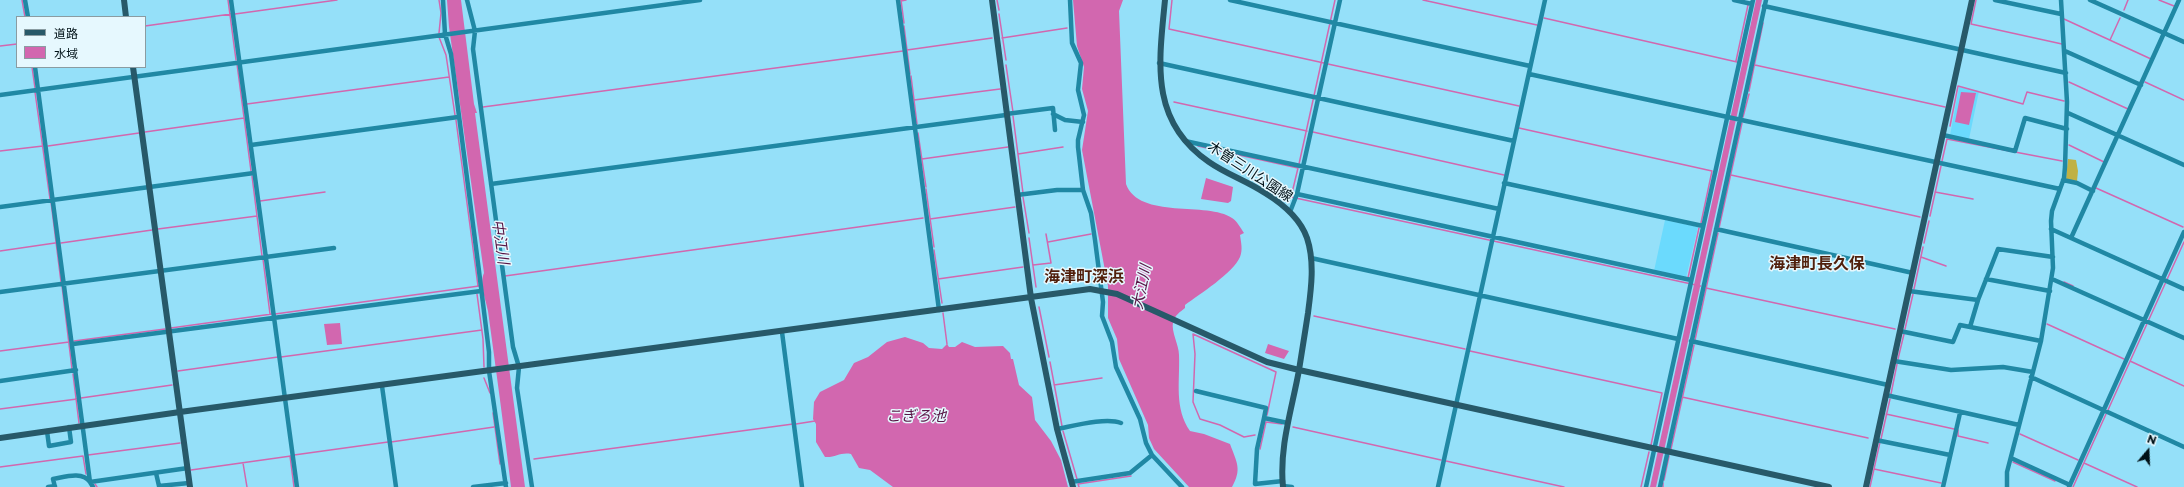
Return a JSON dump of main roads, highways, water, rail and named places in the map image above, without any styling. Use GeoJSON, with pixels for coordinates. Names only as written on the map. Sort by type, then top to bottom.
{"type":"FeatureCollection","features":[{"type":"Feature","properties":{"kind":"water"},"geometry":{"type":"Polygon","coordinates":[[[447,0],[461,0],[525,487],[511,487],[488,311],[483,292],[482,282],[484,273],[449,27],[447,0]]]}},
{"type":"Feature","properties":{"kind":"water","name":"大江川"},"geometry":{"type":"Polygon","coordinates":[[[1073,0],[1123,0],[1119,11],[1126,184],[1133,195],[1145,202],[1159,206],[1221,213],[1234,219],[1244,233],[1240,235],[1242,246],[1240,257],[1231,270],[1216,283],[1185,305],[1185,308],[1175,317],[1173,322],[1174,334],[1179,351],[1180,404],[1185,422],[1190,431],[1204,434],[1230,444],[1238,470],[1232,487],[1189,487],[1154,449],[1149,438],[1148,425],[1119,359],[1117,339],[1108,318],[1108,286],[1082,150],[1088,111],[1082,89],[1084,67],[1077,46],[1073,0]]]}},
{"type":"Feature","properties":{"kind":"water"},"geometry":{"type":"Polygon","coordinates":[[[1756,0],[1762,0],[1700,285],[1702,286],[1700,287],[1656,487],[1650,487],[1756,0]]]}},
{"type":"Feature","properties":{"kind":"water"},"geometry":{"type":"Polygon","coordinates":[[[1961,92],[1976,93],[1969,125],[1955,122],[1961,92]]]}},
{"type":"Feature","properties":{"kind":"water"},"geometry":{"type":"Polygon","coordinates":[[[1206,178],[1233,187],[1231,201],[1228,203],[1201,199],[1206,178]]]}},
{"type":"Feature","properties":{"kind":"water"},"geometry":{"type":"Polygon","coordinates":[[[340,323],[342,344],[327,345],[324,324],[340,323]]]}},
{"type":"Feature","properties":{"kind":"water","name":"こぎろ池"},"geometry":{"type":"Polygon","coordinates":[[[905,337],[923,343],[929,348],[942,349],[947,344],[949,347],[955,347],[962,342],[975,347],[1003,346],[1010,353],[1011,359],[1013,359],[1019,385],[1032,397],[1035,420],[1051,441],[1061,460],[1068,487],[893,487],[870,470],[859,468],[851,454],[825,457],[816,442],[816,424],[813,419],[814,402],[820,392],[844,380],[854,363],[868,357],[887,342],[905,337]]]}},
{"type":"Feature","properties":{"kind":"water"},"geometry":{"type":"Polygon","coordinates":[[[1268,344],[1289,351],[1284,359],[1265,353],[1268,344]]]}},
{"type":"Feature","properties":{"kind":"waterway"},"geometry":{"type":"LineString","coordinates":[[22,0],[25,16]]}},
{"type":"Feature","properties":{"kind":"waterway"},"geometry":{"type":"LineString","coordinates":[[228,0],[236,60]]}},
{"type":"Feature","properties":{"kind":"waterway"},"geometry":{"type":"LineString","coordinates":[[235,14],[337,0]]}},
{"type":"Feature","properties":{"kind":"waterway"},"geometry":{"type":"LineString","coordinates":[[439,0],[441,13],[439,33]]}},
{"type":"Feature","properties":{"kind":"waterway"},"geometry":{"type":"LineString","coordinates":[[901,0],[904,23]]}},
{"type":"Feature","properties":{"kind":"waterway"},"geometry":{"type":"LineString","coordinates":[[901,1],[906,0]]}},
{"type":"Feature","properties":{"kind":"waterway"},"geometry":{"type":"LineString","coordinates":[[997,0],[999,10]]}},
{"type":"Feature","properties":{"kind":"waterway"},"geometry":{"type":"LineString","coordinates":[[1172,0],[1169,29],[1324,63]]}},
{"type":"Feature","properties":{"kind":"waterway"},"geometry":{"type":"LineString","coordinates":[[1299,164],[1335,0]]}},
{"type":"Feature","properties":{"kind":"waterway"},"geometry":{"type":"LineString","coordinates":[[1423,0],[1537,25]]}},
{"type":"Feature","properties":{"kind":"waterway"},"geometry":{"type":"LineString","coordinates":[[1976,0],[1971,24],[2062,44]]}},
{"type":"Feature","properties":{"kind":"waterway"},"geometry":{"type":"LineString","coordinates":[[2124,10],[2128,0]]}},
{"type":"Feature","properties":{"kind":"waterway"},"geometry":{"type":"LineString","coordinates":[[2159,0],[2174,6]]}},
{"type":"Feature","properties":{"kind":"waterway"},"geometry":{"type":"LineString","coordinates":[[1736,61],[1748,5]]}},
{"type":"Feature","properties":{"kind":"waterway"},"geometry":{"type":"LineString","coordinates":[[146,26],[231,14]]}},
{"type":"Feature","properties":{"kind":"waterway"},"geometry":{"type":"LineString","coordinates":[[999,14],[1006,60]]}},
{"type":"Feature","properties":{"kind":"waterway"},"geometry":{"type":"LineString","coordinates":[[1544,18],[1737,62]]}},
{"type":"Feature","properties":{"kind":"waterway"},"geometry":{"type":"LineString","coordinates":[[2110,40],[2120,18]]}},
{"type":"Feature","properties":{"kind":"waterway"},"geometry":{"type":"LineString","coordinates":[[2064,19],[2151,59]]}},
{"type":"Feature","properties":{"kind":"waterway"},"geometry":{"type":"LineString","coordinates":[[1749,91],[1763,23]]}},
{"type":"Feature","properties":{"kind":"waterway"},"geometry":{"type":"LineString","coordinates":[[904,26],[910,74]]}},
{"type":"Feature","properties":{"kind":"waterway"},"geometry":{"type":"LineString","coordinates":[[1002,38],[1067,28]]}},
{"type":"Feature","properties":{"kind":"waterway"},"geometry":{"type":"LineString","coordinates":[[439,37],[446,55],[455,115]]}},
{"type":"Feature","properties":{"kind":"waterway"},"geometry":{"type":"LineString","coordinates":[[907,50],[992,38]]}},
{"type":"Feature","properties":{"kind":"waterway"},"geometry":{"type":"LineString","coordinates":[[0,46],[16,44]]}},
{"type":"Feature","properties":{"kind":"waterway"},"geometry":{"type":"LineString","coordinates":[[483,107],[903,51]]}},
{"type":"Feature","properties":{"kind":"waterway"},"geometry":{"type":"LineString","coordinates":[[237,64],[251,171]]}},
{"type":"Feature","properties":{"kind":"waterway"},"geometry":{"type":"LineString","coordinates":[[1328,64],[1519,106]]}},
{"type":"Feature","properties":{"kind":"waterway"},"geometry":{"type":"LineString","coordinates":[[1006,65],[1013,112]]}},
{"type":"Feature","properties":{"kind":"waterway"},"geometry":{"type":"LineString","coordinates":[[1755,65],[1945,107]]}},
{"type":"Feature","properties":{"kind":"waterway"},"geometry":{"type":"LineString","coordinates":[[32,68],[35,88]]}},
{"type":"Feature","properties":{"kind":"waterway"},"geometry":{"type":"LineString","coordinates":[[911,76],[917,124]]}},
{"type":"Feature","properties":{"kind":"waterway"},"geometry":{"type":"LineString","coordinates":[[247,104],[449,77]]}},
{"type":"Feature","properties":{"kind":"waterway"},"geometry":{"type":"LineString","coordinates":[[2069,82],[2128,109]]}},
{"type":"Feature","properties":{"kind":"waterway"},"geometry":{"type":"LineString","coordinates":[[2145,82],[2184,100]]}},
{"type":"Feature","properties":{"kind":"waterway"},"geometry":{"type":"LineString","coordinates":[[1950,126],[1958,86],[2023,104],[2027,92],[2064,101]]}},
{"type":"Feature","properties":{"kind":"waterway"},"geometry":{"type":"LineString","coordinates":[[914,100],[1000,89]]}},
{"type":"Feature","properties":{"kind":"waterway"},"geometry":{"type":"LineString","coordinates":[[35,92],[50,199]]}},
{"type":"Feature","properties":{"kind":"waterway"},"geometry":{"type":"LineString","coordinates":[[1743,117],[1749,94]]}},
{"type":"Feature","properties":{"kind":"waterway"},"geometry":{"type":"LineString","coordinates":[[1174,102],[1307,131]]}},
{"type":"Feature","properties":{"kind":"waterway"},"geometry":{"type":"LineString","coordinates":[[1013,116],[1023,193]]}},
{"type":"Feature","properties":{"kind":"waterway"},"geometry":{"type":"LineString","coordinates":[[145,132],[244,118]]}},
{"type":"Feature","properties":{"kind":"waterway"},"geometry":{"type":"LineString","coordinates":[[456,120],[478,286]]}},
{"type":"Feature","properties":{"kind":"waterway"},"geometry":{"type":"LineString","coordinates":[[1719,228],[1742,123]]}},
{"type":"Feature","properties":{"kind":"waterway"},"geometry":{"type":"LineString","coordinates":[[1519,128],[1712,171],[1701,223]]}},
{"type":"Feature","properties":{"kind":"waterway"},"geometry":{"type":"LineString","coordinates":[[1313,132],[1504,175]]}},
{"type":"Feature","properties":{"kind":"waterway"},"geometry":{"type":"LineString","coordinates":[[48,146],[139,133]]}},
{"type":"Feature","properties":{"kind":"waterway"},"geometry":{"type":"LineString","coordinates":[[918,133],[926,187]]}},
{"type":"Feature","properties":{"kind":"waterway"},"geometry":{"type":"LineString","coordinates":[[1947,139],[2062,161]]}},
{"type":"Feature","properties":{"kind":"waterway"},"geometry":{"type":"LineString","coordinates":[[1942,161],[1947,139]]}},
{"type":"Feature","properties":{"kind":"waterway"},"geometry":{"type":"LineString","coordinates":[[2069,145],[2104,162]]}},
{"type":"Feature","properties":{"kind":"waterway"},"geometry":{"type":"LineString","coordinates":[[0,151],[43,146]]}},
{"type":"Feature","properties":{"kind":"waterway"},"geometry":{"type":"LineString","coordinates":[[1198,146],[1298,168]]}},
{"type":"Feature","properties":{"kind":"waterway"},"geometry":{"type":"LineString","coordinates":[[922,159],[1008,147]]}},
{"type":"Feature","properties":{"kind":"waterway"},"geometry":{"type":"LineString","coordinates":[[1018,154],[1063,147]]}},
{"type":"Feature","properties":{"kind":"waterway"},"geometry":{"type":"LineString","coordinates":[[1930,216],[1941,166]]}},
{"type":"Feature","properties":{"kind":"waterway"},"geometry":{"type":"LineString","coordinates":[[1298,168],[1291,197],[1696,285]]}},
{"type":"Feature","properties":{"kind":"waterway"},"geometry":{"type":"LineString","coordinates":[[1731,175],[1920,217]]}},
{"type":"Feature","properties":{"kind":"waterway"},"geometry":{"type":"LineString","coordinates":[[252,176],[262,256]]}},
{"type":"Feature","properties":{"kind":"waterway"},"geometry":{"type":"LineString","coordinates":[[2096,188],[2183,227]]}},
{"type":"Feature","properties":{"kind":"waterway"},"geometry":{"type":"LineString","coordinates":[[926,189],[934,247]]}},
{"type":"Feature","properties":{"kind":"waterway"},"geometry":{"type":"LineString","coordinates":[[260,201],[325,192]]}},
{"type":"Feature","properties":{"kind":"waterway"},"geometry":{"type":"LineString","coordinates":[[1935,192],[1973,199]]}},
{"type":"Feature","properties":{"kind":"waterway"},"geometry":{"type":"LineString","coordinates":[[1023,197],[1029,233]]}},
{"type":"Feature","properties":{"kind":"waterway"},"geometry":{"type":"LineString","coordinates":[[51,202],[61,282]]}},
{"type":"Feature","properties":{"kind":"waterway"},"geometry":{"type":"LineString","coordinates":[[930,219],[1015,207]]}},
{"type":"Feature","properties":{"kind":"waterway"},"geometry":{"type":"LineString","coordinates":[[158,229],[257,216]]}},
{"type":"Feature","properties":{"kind":"waterway"},"geometry":{"type":"LineString","coordinates":[[505,276],[923,218]]}},
{"type":"Feature","properties":{"kind":"waterway"},"geometry":{"type":"LineString","coordinates":[[1924,243],[1929,221]]}},
{"type":"Feature","properties":{"kind":"waterway"},"geometry":{"type":"LineString","coordinates":[[1688,278],[1699,228]]}},
{"type":"Feature","properties":{"kind":"waterway"},"geometry":{"type":"LineString","coordinates":[[61,243],[152,230]]}},
{"type":"Feature","properties":{"kind":"waterway"},"geometry":{"type":"LineString","coordinates":[[1695,340],[1718,233]]}},
{"type":"Feature","properties":{"kind":"waterway"},"geometry":{"type":"LineString","coordinates":[[1033,265],[1051,263],[1046,234]]}},
{"type":"Feature","properties":{"kind":"waterway"},"geometry":{"type":"LineString","coordinates":[[1048,242],[1091,234]]}},
{"type":"Feature","properties":{"kind":"waterway"},"geometry":{"type":"LineString","coordinates":[[1029,238],[1036,287]]}},
{"type":"Feature","properties":{"kind":"waterway"},"geometry":{"type":"LineString","coordinates":[[2108,410],[2184,242]]}},
{"type":"Feature","properties":{"kind":"waterway"},"geometry":{"type":"LineString","coordinates":[[0,251],[55,243]]}},
{"type":"Feature","properties":{"kind":"waterway"},"geometry":{"type":"LineString","coordinates":[[1914,289],[1923,247]]}},
{"type":"Feature","properties":{"kind":"waterway"},"geometry":{"type":"LineString","coordinates":[[934,250],[942,303]]}},
{"type":"Feature","properties":{"kind":"waterway"},"geometry":{"type":"LineString","coordinates":[[1921,257],[1946,266]]}},
{"type":"Feature","properties":{"kind":"waterway"},"geometry":{"type":"LineString","coordinates":[[263,259],[270,314]]}},
{"type":"Feature","properties":{"kind":"waterway"},"geometry":{"type":"LineString","coordinates":[[938,279],[1023,267]]}},
{"type":"Feature","properties":{"kind":"waterway"},"geometry":{"type":"LineString","coordinates":[[2064,282],[2073,286]]}},
{"type":"Feature","properties":{"kind":"waterway"},"geometry":{"type":"LineString","coordinates":[[62,286],[72,369]]}},
{"type":"Feature","properties":{"kind":"waterway"},"geometry":{"type":"LineString","coordinates":[[275,314],[479,286]]}},
{"type":"Feature","properties":{"kind":"waterway"},"geometry":{"type":"LineString","coordinates":[[1706,288],[1895,329]]}},
{"type":"Feature","properties":{"kind":"waterway"},"geometry":{"type":"LineString","coordinates":[[477,294],[483,339],[484,367]]}},
{"type":"Feature","properties":{"kind":"waterway"},"geometry":{"type":"LineString","coordinates":[[1905,329],[1913,294]]}},
{"type":"Feature","properties":{"kind":"waterway"},"geometry":{"type":"LineString","coordinates":[[1039,307],[1049,357]]}},
{"type":"Feature","properties":{"kind":"waterway"},"geometry":{"type":"LineString","coordinates":[[943,313],[947,344]]}},
{"type":"Feature","properties":{"kind":"waterway"},"geometry":{"type":"LineString","coordinates":[[171,328],[272,314]]}},
{"type":"Feature","properties":{"kind":"waterway"},"geometry":{"type":"LineString","coordinates":[[1314,316],[1465,349]]}},
{"type":"Feature","properties":{"kind":"waterway"},"geometry":{"type":"LineString","coordinates":[[2047,324],[2124,359]]}},
{"type":"Feature","properties":{"kind":"waterway"},"geometry":{"type":"LineString","coordinates":[[74,341],[165,329]]}},
{"type":"Feature","properties":{"kind":"waterway"},"geometry":{"type":"LineString","coordinates":[[281,357],[482,330]]}},
{"type":"Feature","properties":{"kind":"waterway"},"geometry":{"type":"LineString","coordinates":[[1193,334],[1195,354],[1193,402],[1200,419],[1220,425],[1244,437],[1255,435]]}},
{"type":"Feature","properties":{"kind":"waterway"},"geometry":{"type":"LineString","coordinates":[[1193,334],[1276,372],[1267,415]]}},
{"type":"Feature","properties":{"kind":"waterway"},"geometry":{"type":"LineString","coordinates":[[1898,359],[1904,334]]}},
{"type":"Feature","properties":{"kind":"waterway"},"geometry":{"type":"LineString","coordinates":[[0,351],[69,342]]}},
{"type":"Feature","properties":{"kind":"waterway"},"geometry":{"type":"LineString","coordinates":[[1671,449],[1694,345]]}},
{"type":"Feature","properties":{"kind":"waterway"},"geometry":{"type":"LineString","coordinates":[[1470,351],[1662,393],[1651,445]]}},
{"type":"Feature","properties":{"kind":"waterway"},"geometry":{"type":"LineString","coordinates":[[178,371],[278,357]]}},
{"type":"Feature","properties":{"kind":"waterway"},"geometry":{"type":"LineString","coordinates":[[2130,361],[2184,386]]}},
{"type":"Feature","properties":{"kind":"waterway"},"geometry":{"type":"LineString","coordinates":[[1050,362],[1062,426]]}},
{"type":"Feature","properties":{"kind":"waterway"},"geometry":{"type":"LineString","coordinates":[[1891,394],[1897,364]]}},
{"type":"Feature","properties":{"kind":"waterway"},"geometry":{"type":"LineString","coordinates":[[73,374],[79,423]]}},
{"type":"Feature","properties":{"kind":"waterway"},"geometry":{"type":"LineString","coordinates":[[484,378],[490,393]]}},
{"type":"Feature","properties":{"kind":"waterway"},"geometry":{"type":"LineString","coordinates":[[1054,385],[1102,378]]}},
{"type":"Feature","properties":{"kind":"waterway"},"geometry":{"type":"LineString","coordinates":[[81,398],[172,385]]}},
{"type":"Feature","properties":{"kind":"waterway"},"geometry":{"type":"LineString","coordinates":[[1682,397],[1868,438]]}},
{"type":"Feature","properties":{"kind":"waterway"},"geometry":{"type":"LineString","coordinates":[[0,409],[77,399]]}},
{"type":"Feature","properties":{"kind":"waterway"},"geometry":{"type":"LineString","coordinates":[[1881,439],[1890,399]]}},
{"type":"Feature","properties":{"kind":"waterway"},"geometry":{"type":"LineString","coordinates":[[493,413],[500,464]]}},
{"type":"Feature","properties":{"kind":"waterway"},"geometry":{"type":"LineString","coordinates":[[1886,414],[1954,429]]}},
{"type":"Feature","properties":{"kind":"waterway"},"geometry":{"type":"LineString","coordinates":[[2073,487],[2106,414]]}},
{"type":"Feature","properties":{"kind":"waterway"},"geometry":{"type":"LineString","coordinates":[[796,424],[815,421]]}},
{"type":"Feature","properties":{"kind":"waterway"},"geometry":{"type":"LineString","coordinates":[[1260,449],[1266,422],[1282,424]]}},
{"type":"Feature","properties":{"kind":"waterway"},"geometry":{"type":"LineString","coordinates":[[534,459],[793,424]]}},
{"type":"Feature","properties":{"kind":"waterway"},"geometry":{"type":"LineString","coordinates":[[391,442],[494,427]]}},
{"type":"Feature","properties":{"kind":"waterway"},"geometry":{"type":"LineString","coordinates":[[1293,427],[1441,460]]}},
{"type":"Feature","properties":{"kind":"waterway"},"geometry":{"type":"LineString","coordinates":[[1958,430],[1958,436],[1988,443]]}},
{"type":"Feature","properties":{"kind":"waterway"},"geometry":{"type":"LineString","coordinates":[[1063,431],[1077,479]]}},
{"type":"Feature","properties":{"kind":"waterway"},"geometry":{"type":"LineString","coordinates":[[2020,434],[2078,460]]}},
{"type":"Feature","properties":{"kind":"waterway"},"geometry":{"type":"LineString","coordinates":[[294,455],[388,442]]}},
{"type":"Feature","properties":{"kind":"waterway"},"geometry":{"type":"LineString","coordinates":[[1870,487],[1880,442]]}},
{"type":"Feature","properties":{"kind":"waterway"},"geometry":{"type":"LineString","coordinates":[[88,455],[180,443]]}},
{"type":"Feature","properties":{"kind":"waterway"},"geometry":{"type":"LineString","coordinates":[[1641,487],[1649,452]]}},
{"type":"Feature","properties":{"kind":"waterway"},"geometry":{"type":"LineString","coordinates":[[0,467],[83,456],[86,474]]}},
{"type":"Feature","properties":{"kind":"waterway"},"geometry":{"type":"LineString","coordinates":[[290,456],[294,487]]}},
{"type":"Feature","properties":{"kind":"waterway"},"geometry":{"type":"LineString","coordinates":[[191,470],[291,456]]}},
{"type":"Feature","properties":{"kind":"waterway"},"geometry":{"type":"LineString","coordinates":[[1664,480],[1669,456]]}},
{"type":"Feature","properties":{"kind":"waterway"},"geometry":{"type":"LineString","coordinates":[[1446,461],[1564,487]]}},
{"type":"Feature","properties":{"kind":"waterway"},"geometry":{"type":"LineString","coordinates":[[2013,462],[2055,481]]}},
{"type":"Feature","properties":{"kind":"waterway"},"geometry":{"type":"LineString","coordinates":[[243,463],[247,487]]}},
{"type":"Feature","properties":{"kind":"waterway"},"geometry":{"type":"LineString","coordinates":[[2084,463],[2137,487]]}},
{"type":"Feature","properties":{"kind":"waterway"},"geometry":{"type":"LineString","coordinates":[[1874,469],[1941,483]]}},
{"type":"Feature","properties":{"kind":"waterway"},"geometry":{"type":"LineString","coordinates":[[1079,487],[1078,484],[1131,476]]}},
{"type":"Feature","properties":{"kind":"district","name":"海津町長久保"},"geometry":{"type":"Point","coordinates":[1817,264]}},
{"type":"Feature","properties":{"kind":"district","name":"海津町深浜"},"geometry":{"type":"Point","coordinates":[1084,277]}},
{"type":"Feature","properties":{"kind":"water label","name":"中江川"},"geometry":{"type":"Point","coordinates":[500,242]}}]}
